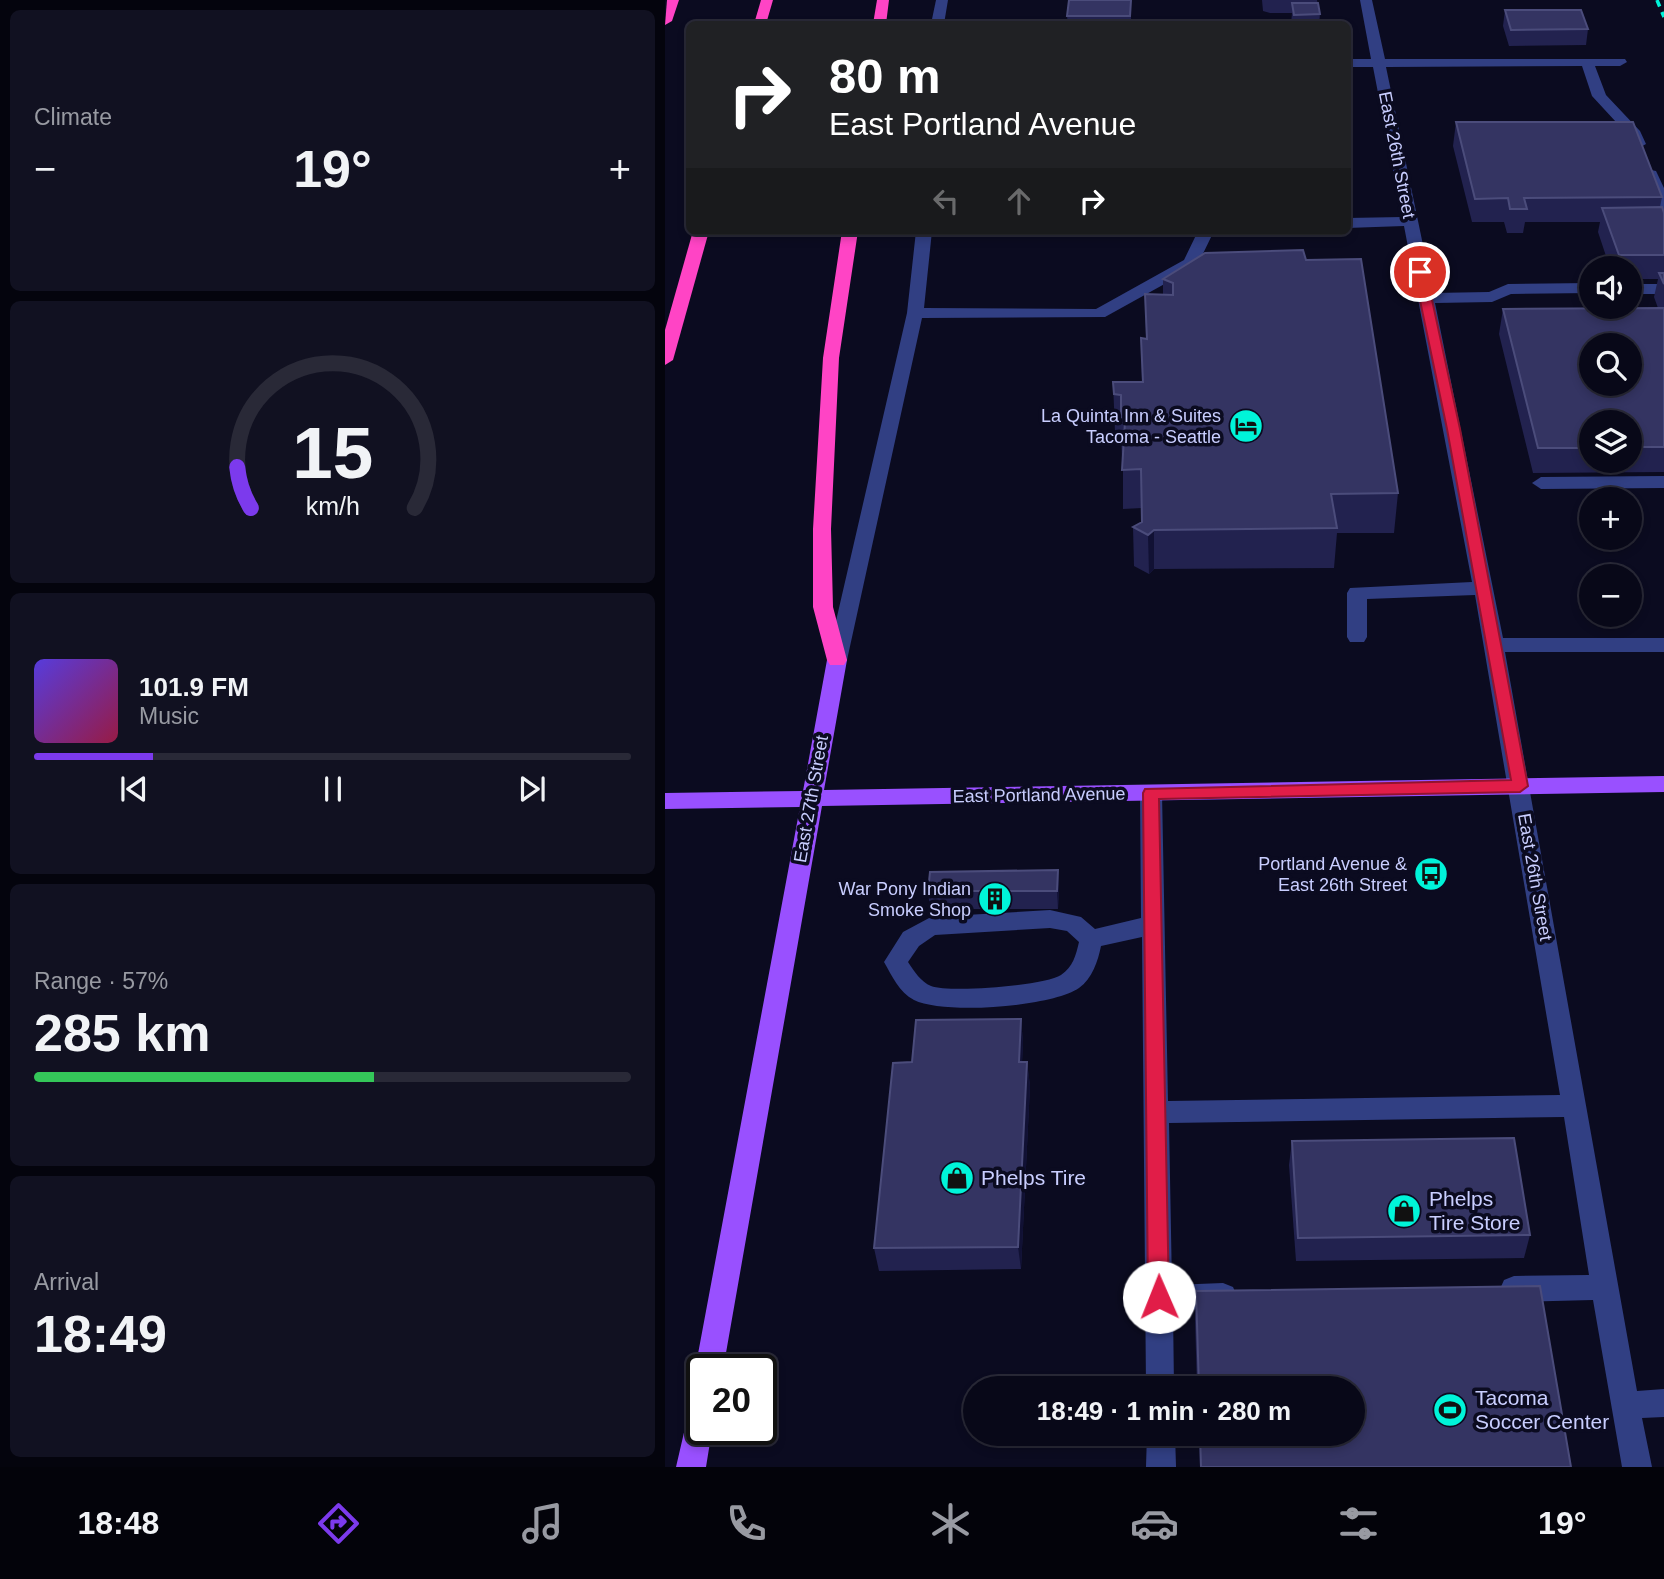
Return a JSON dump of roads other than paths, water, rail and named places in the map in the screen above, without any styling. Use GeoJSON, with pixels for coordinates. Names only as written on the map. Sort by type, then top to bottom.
{"type":"FeatureCollection","features":[{"type":"Feature","properties":{"kind":"highway"},"geometry":{"type":"LineString","coordinates":[[665,21],[673,0]]}},
{"type":"Feature","properties":{"kind":"highway"},"geometry":{"type":"LineString","coordinates":[[761,21],[767,0]]}},
{"type":"Feature","properties":{"kind":"highway"},"geometry":{"type":"LineString","coordinates":[[880,21],[883,0]]}},
{"type":"Feature","properties":{"kind":"highway"},"geometry":{"type":"LineString","coordinates":[[665,360],[700,235]]}},
{"type":"Feature","properties":{"kind":"highway"},"geometry":{"type":"LineString","coordinates":[[837,660],[823,607],[822,529],[831,358],[849,235]]}},
{"type":"Feature","properties":{"kind":"main road","name":"East 27th Street"},"geometry":{"type":"LineString","coordinates":[[712,1354],[837,660]]}},
{"type":"Feature","properties":{"kind":"main road","name":"East Portland Avenue"},"geometry":{"type":"LineString","coordinates":[[665,802],[1664,784]]}},
{"type":"Feature","properties":{"kind":"main road"},"geometry":{"type":"LineString","coordinates":[[691,1467],[695,1445]]}},
{"type":"Feature","properties":{"kind":"street"},"geometry":{"type":"LineString","coordinates":[[938,21],[942,0]]}},
{"type":"Feature","properties":{"kind":"street","name":"East 26th Street"},"geometry":{"type":"LineString","coordinates":[[1366,0],[1454,429],[1494,645],[1637,1467]]}},
{"type":"Feature","properties":{"kind":"street"},"geometry":{"type":"LineString","coordinates":[[1587,62],[1599,96],[1635,134],[1664,205]]}},
{"type":"Feature","properties":{"kind":"street"},"geometry":{"type":"LineString","coordinates":[[1351,64],[1620,62]]}},
{"type":"Feature","properties":{"kind":"street"},"geometry":{"type":"LineString","coordinates":[[1351,223],[1410,221]]}},
{"type":"Feature","properties":{"kind":"street","name":"East 27th Street"},"geometry":{"type":"LineString","coordinates":[[837,660],[915,313],[924,235]]}},
{"type":"Feature","properties":{"kind":"street"},"geometry":{"type":"LineString","coordinates":[[915,313],[1099,314],[1191,264],[1204,235]]}},
{"type":"Feature","properties":{"kind":"street"},"geometry":{"type":"LineString","coordinates":[[1425,298],[1492,297],[1508,289],[1579,288]]}},
{"type":"Feature","properties":{"kind":"street"},"geometry":{"type":"LineString","coordinates":[[1642,289],[1664,289]]}},
{"type":"Feature","properties":{"kind":"street"},"geometry":{"type":"LineString","coordinates":[[1541,483],[1664,482]]}},
{"type":"Feature","properties":{"kind":"street"},"geometry":{"type":"LineString","coordinates":[[1357,637],[1357,593],[1483,589]]}},
{"type":"Feature","properties":{"kind":"street"},"geometry":{"type":"LineString","coordinates":[[1494,645],[1664,646]]}},
{"type":"Feature","properties":{"kind":"street"},"geometry":{"type":"LineString","coordinates":[[1151,793],[1160,1376]]}},
{"type":"Feature","properties":{"kind":"street"},"geometry":{"type":"LineString","coordinates":[[1050,919],[1073,923],[1091,939],[1086,965],[1068,983],[1031,994],[929,995],[907,982],[895,962],[911,939],[931,926],[1050,919]]}},
{"type":"Feature","properties":{"kind":"street"},"geometry":{"type":"LineString","coordinates":[[1091,939],[1153,925]]}},
{"type":"Feature","properties":{"kind":"street"},"geometry":{"type":"LineString","coordinates":[[1155,1112],[1574,1106]]}},
{"type":"Feature","properties":{"kind":"street"},"geometry":{"type":"LineString","coordinates":[[1492,1290],[1605,1287]]}},
{"type":"Feature","properties":{"kind":"street"},"geometry":{"type":"LineString","coordinates":[[1159,1297],[1242,1296]]}},
{"type":"Feature","properties":{"kind":"street"},"geometry":{"type":"LineString","coordinates":[[1625,1405],[1664,1403]]}},
{"type":"Feature","properties":{"kind":"street"},"geometry":{"type":"LineString","coordinates":[[1161,1446],[1161,1467]]}},
{"type":"Feature","properties":{"kind":"railway"},"geometry":{"type":"LineString","coordinates":[[1657,0],[1664,17]]}},
{"type":"Feature","properties":{"kind":"place","name":"La Quinta Inn & Suites Tacoma - Seattle"},"geometry":{"type":"Point","coordinates":[1246,426]}},
{"type":"Feature","properties":{"kind":"place","name":"Portland Avenue & East 26th Street"},"geometry":{"type":"Point","coordinates":[1431,874]}},
{"type":"Feature","properties":{"kind":"place","name":"War Pony Indian Smoke Shop"},"geometry":{"type":"Point","coordinates":[995,899]}},
{"type":"Feature","properties":{"kind":"place","name":"Phelps Tire"},"geometry":{"type":"Point","coordinates":[957,1178]}},
{"type":"Feature","properties":{"kind":"place","name":"Phelps Tire Store"},"geometry":{"type":"Point","coordinates":[1404,1211]}},
{"type":"Feature","properties":{"kind":"place","name":"Tacoma Soccer Center"},"geometry":{"type":"Point","coordinates":[1450,1410]}}]}
